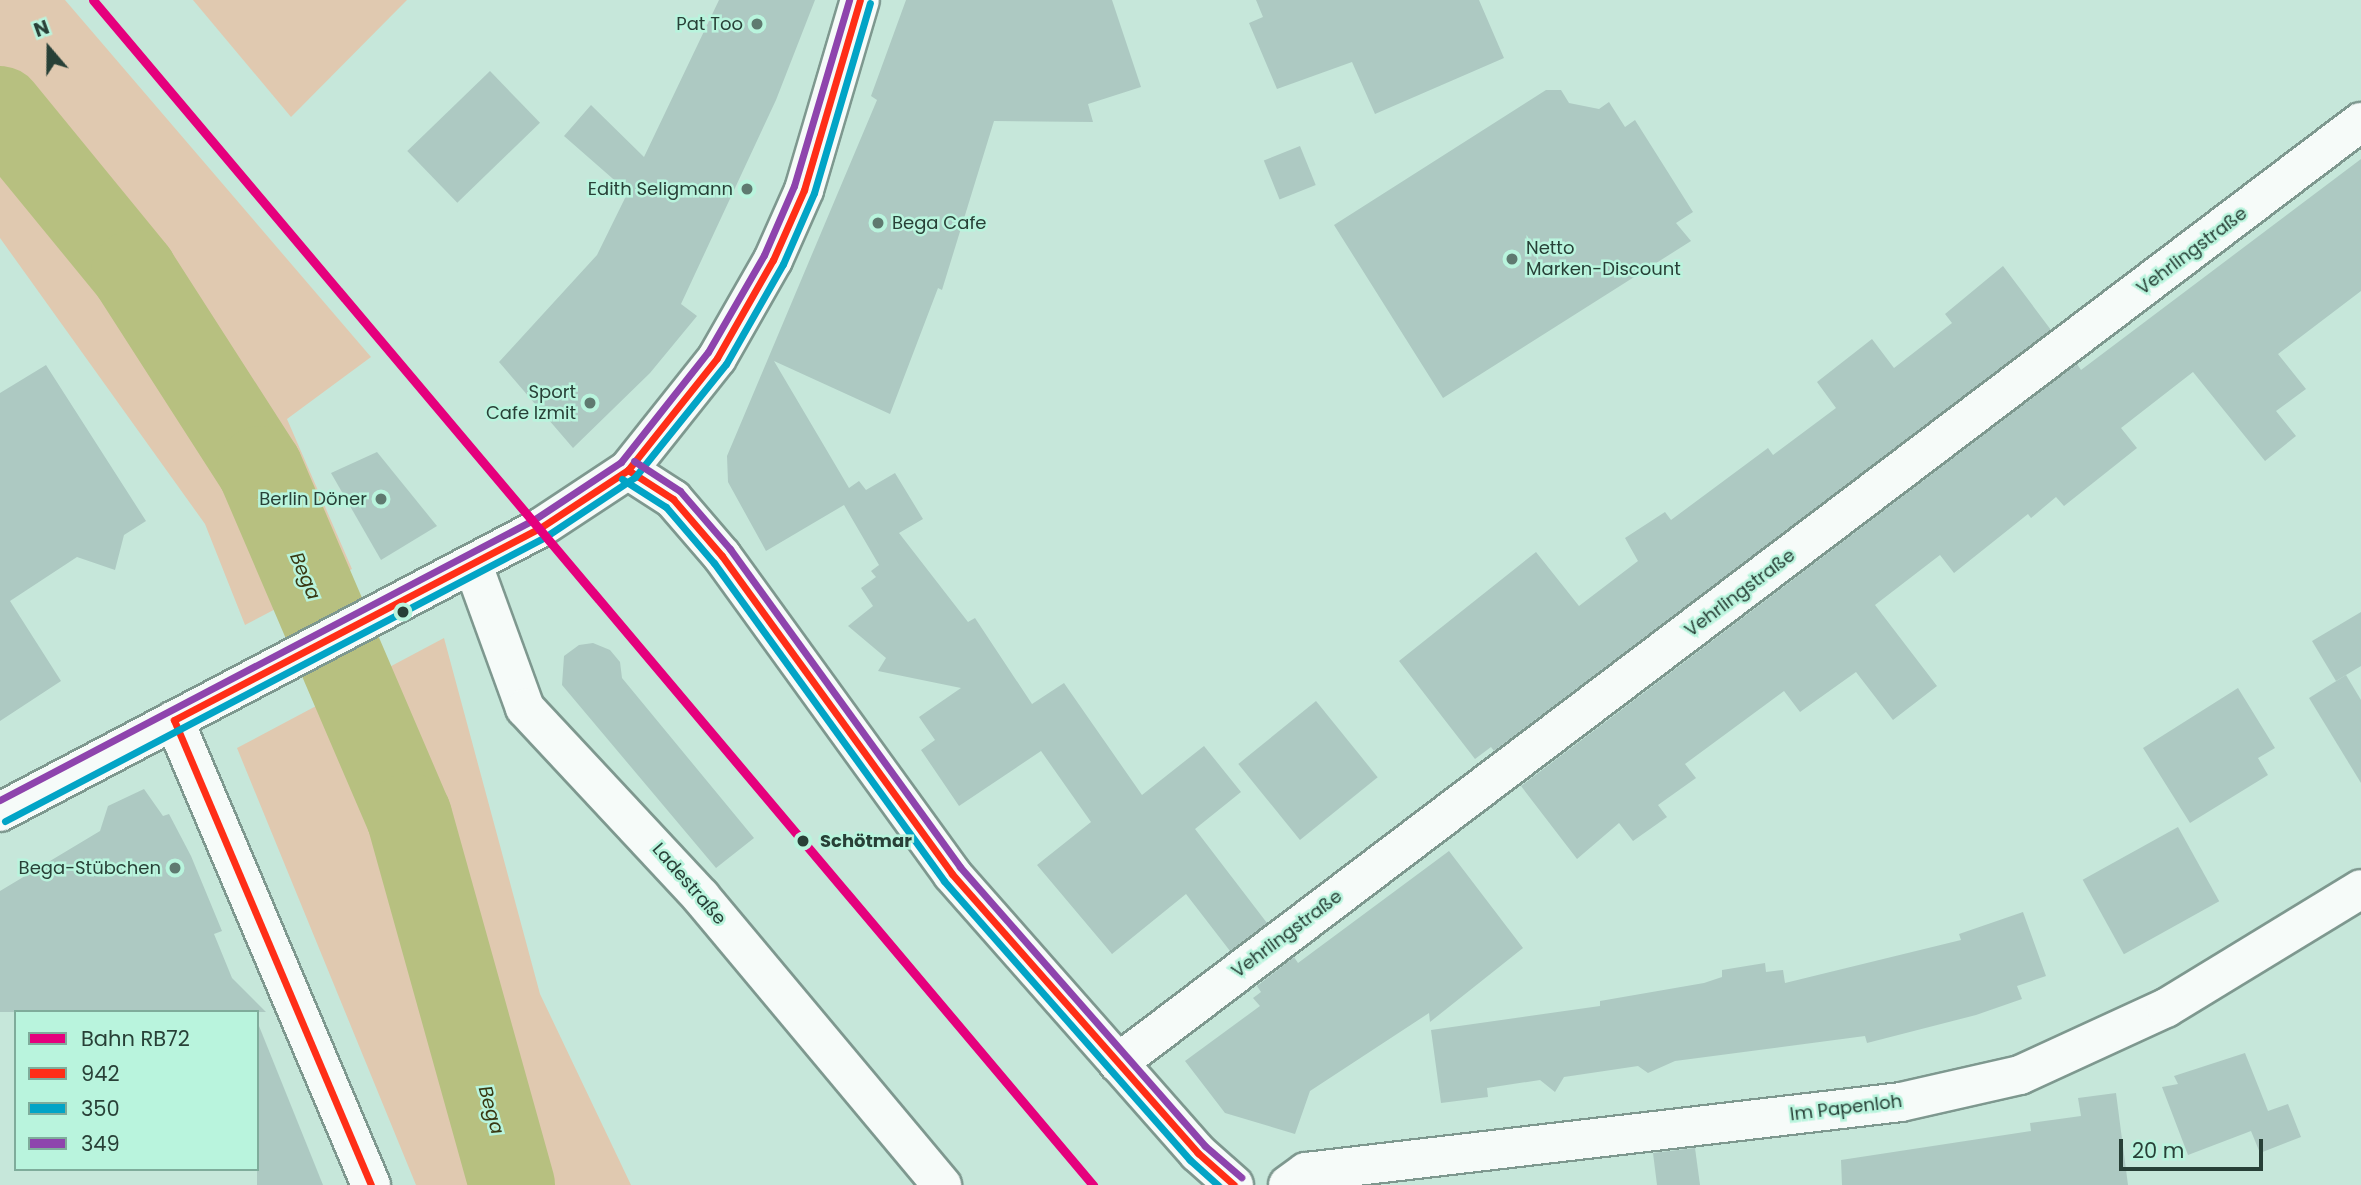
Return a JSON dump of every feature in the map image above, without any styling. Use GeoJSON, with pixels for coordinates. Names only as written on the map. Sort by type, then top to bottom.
{"type":"FeatureCollection","features":[{"type":"Feature","properties":{"kind":"street"},"geometry":{"type":"LineString","coordinates":[[0,812],[473,565],[580,505],[628,470],[717,358],[773,260],[804,190],[860,0]]}},
{"type":"Feature","properties":{"kind":"street","name":"Vehrlingstraße"},"geometry":{"type":"LineString","coordinates":[[1118,1063],[2361,122]]}},
{"type":"Feature","properties":{"kind":"street"},"geometry":{"type":"LineString","coordinates":[[628,470],[673,499],[722,556],[952,874],[1198,1153],[1234,1185]]}},
{"type":"Feature","properties":{"kind":"street","name":"Ladestraße"},"geometry":{"type":"LineString","coordinates":[[473,565],[525,708],[710,907],[942,1185]]}},
{"type":"Feature","properties":{"kind":"street"},"geometry":{"type":"LineString","coordinates":[[174,720],[372,1185]]}},
{"type":"Feature","properties":{"kind":"street","name":"Im Papenloh"},"geometry":{"type":"LineString","coordinates":[[1288,1185],[1306,1172],[1901,1102],[2020,1075],[2166,1008],[2361,889]]}},
{"type":"Feature","properties":{"kind":"shaded area"},"geometry":{"type":"Polygon","coordinates":[[[0,0],[65,0],[371,357],[287,419],[352,569],[245,625],[205,524],[0,238],[0,0]]]}},
{"type":"Feature","properties":{"kind":"shaded area"},"geometry":{"type":"Polygon","coordinates":[[[193,0],[407,0],[291,117],[193,0]]]}},
{"type":"Feature","properties":{"kind":"shaded area"},"geometry":{"type":"Polygon","coordinates":[[[444,638],[540,994],[631,1185],[416,1185],[237,748],[444,638]]]}},
{"type":"Feature","properties":{"kind":"building"},"geometry":{"type":"Polygon","coordinates":[[[719,0],[815,0],[776,100],[681,304],[697,316],[650,373],[573,448],[499,362],[597,255],[628,192],[564,136],[591,105],[644,157],[719,0]]]}},
{"type":"Feature","properties":{"kind":"building"},"geometry":{"type":"Polygon","coordinates":[[[906,0],[1112,0],[1141,87],[1088,104],[1093,122],[994,121],[942,290],[938,288],[890,414],[774,361],[849,488],[859,481],[866,490],[895,473],[923,519],[899,533],[968,622],[975,618],[1032,704],[1064,683],[1142,795],[1204,746],[1241,792],[1195,829],[1267,923],[1230,951],[1186,894],[1112,954],[1037,865],[1091,822],[1041,751],[959,806],[921,750],[935,740],[919,717],[961,688],[878,671],[886,658],[848,626],[873,606],[861,588],[876,577],[871,571],[879,565],[844,505],[766,551],[728,482],[727,456],[877,100],[871,96],[906,0]]]}},
{"type":"Feature","properties":{"kind":"building"},"geometry":{"type":"Polygon","coordinates":[[[1256,0],[1479,0],[1504,58],[1375,114],[1352,62],[1277,89],[1249,23],[1263,17],[1256,0]]]}},
{"type":"Feature","properties":{"kind":"building"},"geometry":{"type":"Polygon","coordinates":[[[490,71],[540,123],[457,203],[407,151],[490,71]]]}},
{"type":"Feature","properties":{"kind":"building","name":"Netto Marken-Discount"},"geometry":{"type":"Polygon","coordinates":[[[1546,90],[1561,90],[1569,103],[1599,109],[1609,102],[1625,127],[1635,120],[1693,212],[1676,223],[1691,241],[1443,398],[1334,225],[1546,90]]]}},
{"type":"Feature","properties":{"kind":"building"},"geometry":{"type":"Polygon","coordinates":[[[1300,146],[1316,185],[1280,200],[1264,161],[1300,146]]]}},
{"type":"Feature","properties":{"kind":"building"},"geometry":{"type":"Polygon","coordinates":[[[2361,159],[2361,291],[2278,354],[2306,389],[2276,411],[2296,436],[2265,461],[2193,372],[2121,428],[2137,448],[2064,506],[2056,497],[2031,518],[2028,514],[1954,573],[1940,555],[1875,605],[1937,686],[1893,720],[1856,672],[1800,712],[1784,691],[1685,764],[1696,778],[1658,805],[1667,817],[1633,841],[1619,823],[1577,859],[1521,786],[2077,364],[2081,370],[2361,159]]]}},
{"type":"Feature","properties":{"kind":"building"},"geometry":{"type":"Polygon","coordinates":[[[2003,266],[2051,330],[1494,751],[1491,747],[1475,759],[1399,661],[1536,552],[1579,606],[1638,561],[1625,538],[1665,512],[1671,520],[1768,448],[1773,455],[1836,408],[1817,382],[1872,339],[1894,368],[1952,323],[1945,314],[2003,266]]]}},
{"type":"Feature","properties":{"kind":"building"},"geometry":{"type":"Polygon","coordinates":[[[46,365],[146,521],[124,535],[115,570],[77,557],[10,601],[61,681],[0,721],[0,393],[46,365]]]}},
{"type":"Feature","properties":{"kind":"building","name":"Berlin Döner"},"geometry":{"type":"Polygon","coordinates":[[[377,452],[437,526],[381,560],[331,473],[377,452]]]}},
{"type":"Feature","properties":{"kind":"building"},"geometry":{"type":"Polygon","coordinates":[[[2361,612],[2361,666],[2336,681],[2312,641],[2361,612]]]}},
{"type":"Feature","properties":{"kind":"building"},"geometry":{"type":"Polygon","coordinates":[[[593,643],[610,650],[620,662],[622,678],[754,838],[716,868],[562,685],[564,656],[579,645],[593,643]]]}},
{"type":"Feature","properties":{"kind":"building"},"geometry":{"type":"Polygon","coordinates":[[[2346,675],[2361,700],[2361,783],[2309,698],[2346,675]]]}},
{"type":"Feature","properties":{"kind":"building"},"geometry":{"type":"Polygon","coordinates":[[[2238,688],[2275,748],[2258,758],[2268,775],[2190,823],[2143,748],[2238,688]]]}},
{"type":"Feature","properties":{"kind":"building"},"geometry":{"type":"Polygon","coordinates":[[[1316,701],[1378,777],[1300,840],[1238,764],[1316,701]]]}},
{"type":"Feature","properties":{"kind":"building"},"geometry":{"type":"Polygon","coordinates":[[[144,789],[163,816],[169,814],[191,856],[222,931],[214,934],[232,978],[266,1012],[0,1012],[0,891],[100,831],[108,806],[144,789]]]}},
{"type":"Feature","properties":{"kind":"building"},"geometry":{"type":"Polygon","coordinates":[[[2178,827],[2219,901],[2124,954],[2083,880],[2178,827]]]}},
{"type":"Feature","properties":{"kind":"building"},"geometry":{"type":"Polygon","coordinates":[[[1449,851],[1523,948],[1430,1022],[1429,1013],[1310,1091],[1295,1134],[1225,1113],[1185,1061],[1260,1006],[1253,998],[1261,992],[1257,986],[1294,957],[1298,963],[1449,851]]]}},
{"type":"Feature","properties":{"kind":"building"},"geometry":{"type":"Polygon","coordinates":[[[2023,912],[2046,976],[2017,986],[2022,999],[1976,1015],[1867,1043],[1865,1036],[1675,1061],[1648,1073],[1638,1066],[1564,1077],[1555,1092],[1540,1080],[1487,1088],[1488,1097],[1441,1103],[1431,1030],[1600,1006],[1600,1001],[1704,983],[1722,977],[1722,970],[1765,963],[1766,972],[1783,970],[1785,983],[1961,940],[1959,934],[2023,912]]]}},
{"type":"Feature","properties":{"kind":"building"},"geometry":{"type":"Polygon","coordinates":[[[259,1026],[323,1185],[257,1185],[259,1171],[259,1026]]]}},
{"type":"Feature","properties":{"kind":"building"},"geometry":{"type":"Polygon","coordinates":[[[2245,1053],[2268,1111],[2288,1104],[2301,1137],[2260,1153],[2251,1131],[2188,1155],[2162,1087],[2178,1084],[2174,1076],[2245,1053]]]}},
{"type":"Feature","properties":{"kind":"building"},"geometry":{"type":"Polygon","coordinates":[[[2116,1093],[2128,1185],[1842,1185],[1841,1160],[2031,1131],[2030,1123],[2081,1116],[2078,1098],[2116,1093]]]}},
{"type":"Feature","properties":{"kind":"building"},"geometry":{"type":"Polygon","coordinates":[[[1695,1148],[1700,1185],[1657,1185],[1653,1153],[1695,1148]]]}},
{"type":"Feature","properties":{"kind":"waterway","name":"Bega"},"geometry":{"type":"LineString","coordinates":[[0,109],[134,273],[260,469],[409,816],[512,1185]]}},
{"type":"Feature","properties":{"kind":"rail line","name":"RB72"},"geometry":{"type":"LineString","coordinates":[[93,0],[1093,1185]]}},
{"type":"Feature","properties":{"kind":"transit line","name":"349"},"geometry":{"type":"LineString","coordinates":[[0,800],[535,519],[621,462],[708,352],[764,255],[794,186],[849,0]]}},
{"type":"Feature","properties":{"kind":"transit line","name":"942"},"geometry":{"type":"LineString","coordinates":[[174,720],[540,528],[628,470],[717,358],[773,260],[804,190],[860,0]]}},
{"type":"Feature","properties":{"kind":"transit line","name":"350"},"geometry":{"type":"LineString","coordinates":[[5,821],[545,537],[635,477],[726,364],[783,264],[814,193],[870,3]]}},
{"type":"Feature","properties":{"kind":"transit line","name":"349"},"geometry":{"type":"LineString","coordinates":[[634,461],[680,491],[730,549],[960,867],[1205,1146],[1241,1177]]}},
{"type":"Feature","properties":{"kind":"transit line","name":"942"},"geometry":{"type":"LineString","coordinates":[[628,470],[673,499],[722,556],[952,874],[1198,1153],[1234,1185]]}},
{"type":"Feature","properties":{"kind":"transit line","name":"350"},"geometry":{"type":"LineString","coordinates":[[622,479],[666,507],[714,563],[944,881],[1190,1160],[1218,1185]]}},
{"type":"Feature","properties":{"kind":"transit line","name":"942"},"geometry":{"type":"LineString","coordinates":[[174,720],[371,1185]]}},
{"type":"Feature","properties":{"kind":"place","name":"Pat Too"},"geometry":{"type":"Point","coordinates":[757,24]}},
{"type":"Feature","properties":{"kind":"place","name":"Edith Seligmann"},"geometry":{"type":"Point","coordinates":[747,189]}},
{"type":"Feature","properties":{"kind":"place","name":"Bega Cafe"},"geometry":{"type":"Point","coordinates":[878,223]}},
{"type":"Feature","properties":{"kind":"place","name":"Netto Marken-Discount"},"geometry":{"type":"Point","coordinates":[1512,259]}},
{"type":"Feature","properties":{"kind":"place","name":"Sport Cafe Izmit"},"geometry":{"type":"Point","coordinates":[590,403]}},
{"type":"Feature","properties":{"kind":"place","name":"Berlin Döner"},"geometry":{"type":"Point","coordinates":[381,499]}},
{"type":"Feature","properties":{"kind":"place","name":"Schötmar"},"geometry":{"type":"Point","coordinates":[803,841]}},
{"type":"Feature","properties":{"kind":"place","name":"Bega-Stübchen"},"geometry":{"type":"Point","coordinates":[175,868]}}]}
